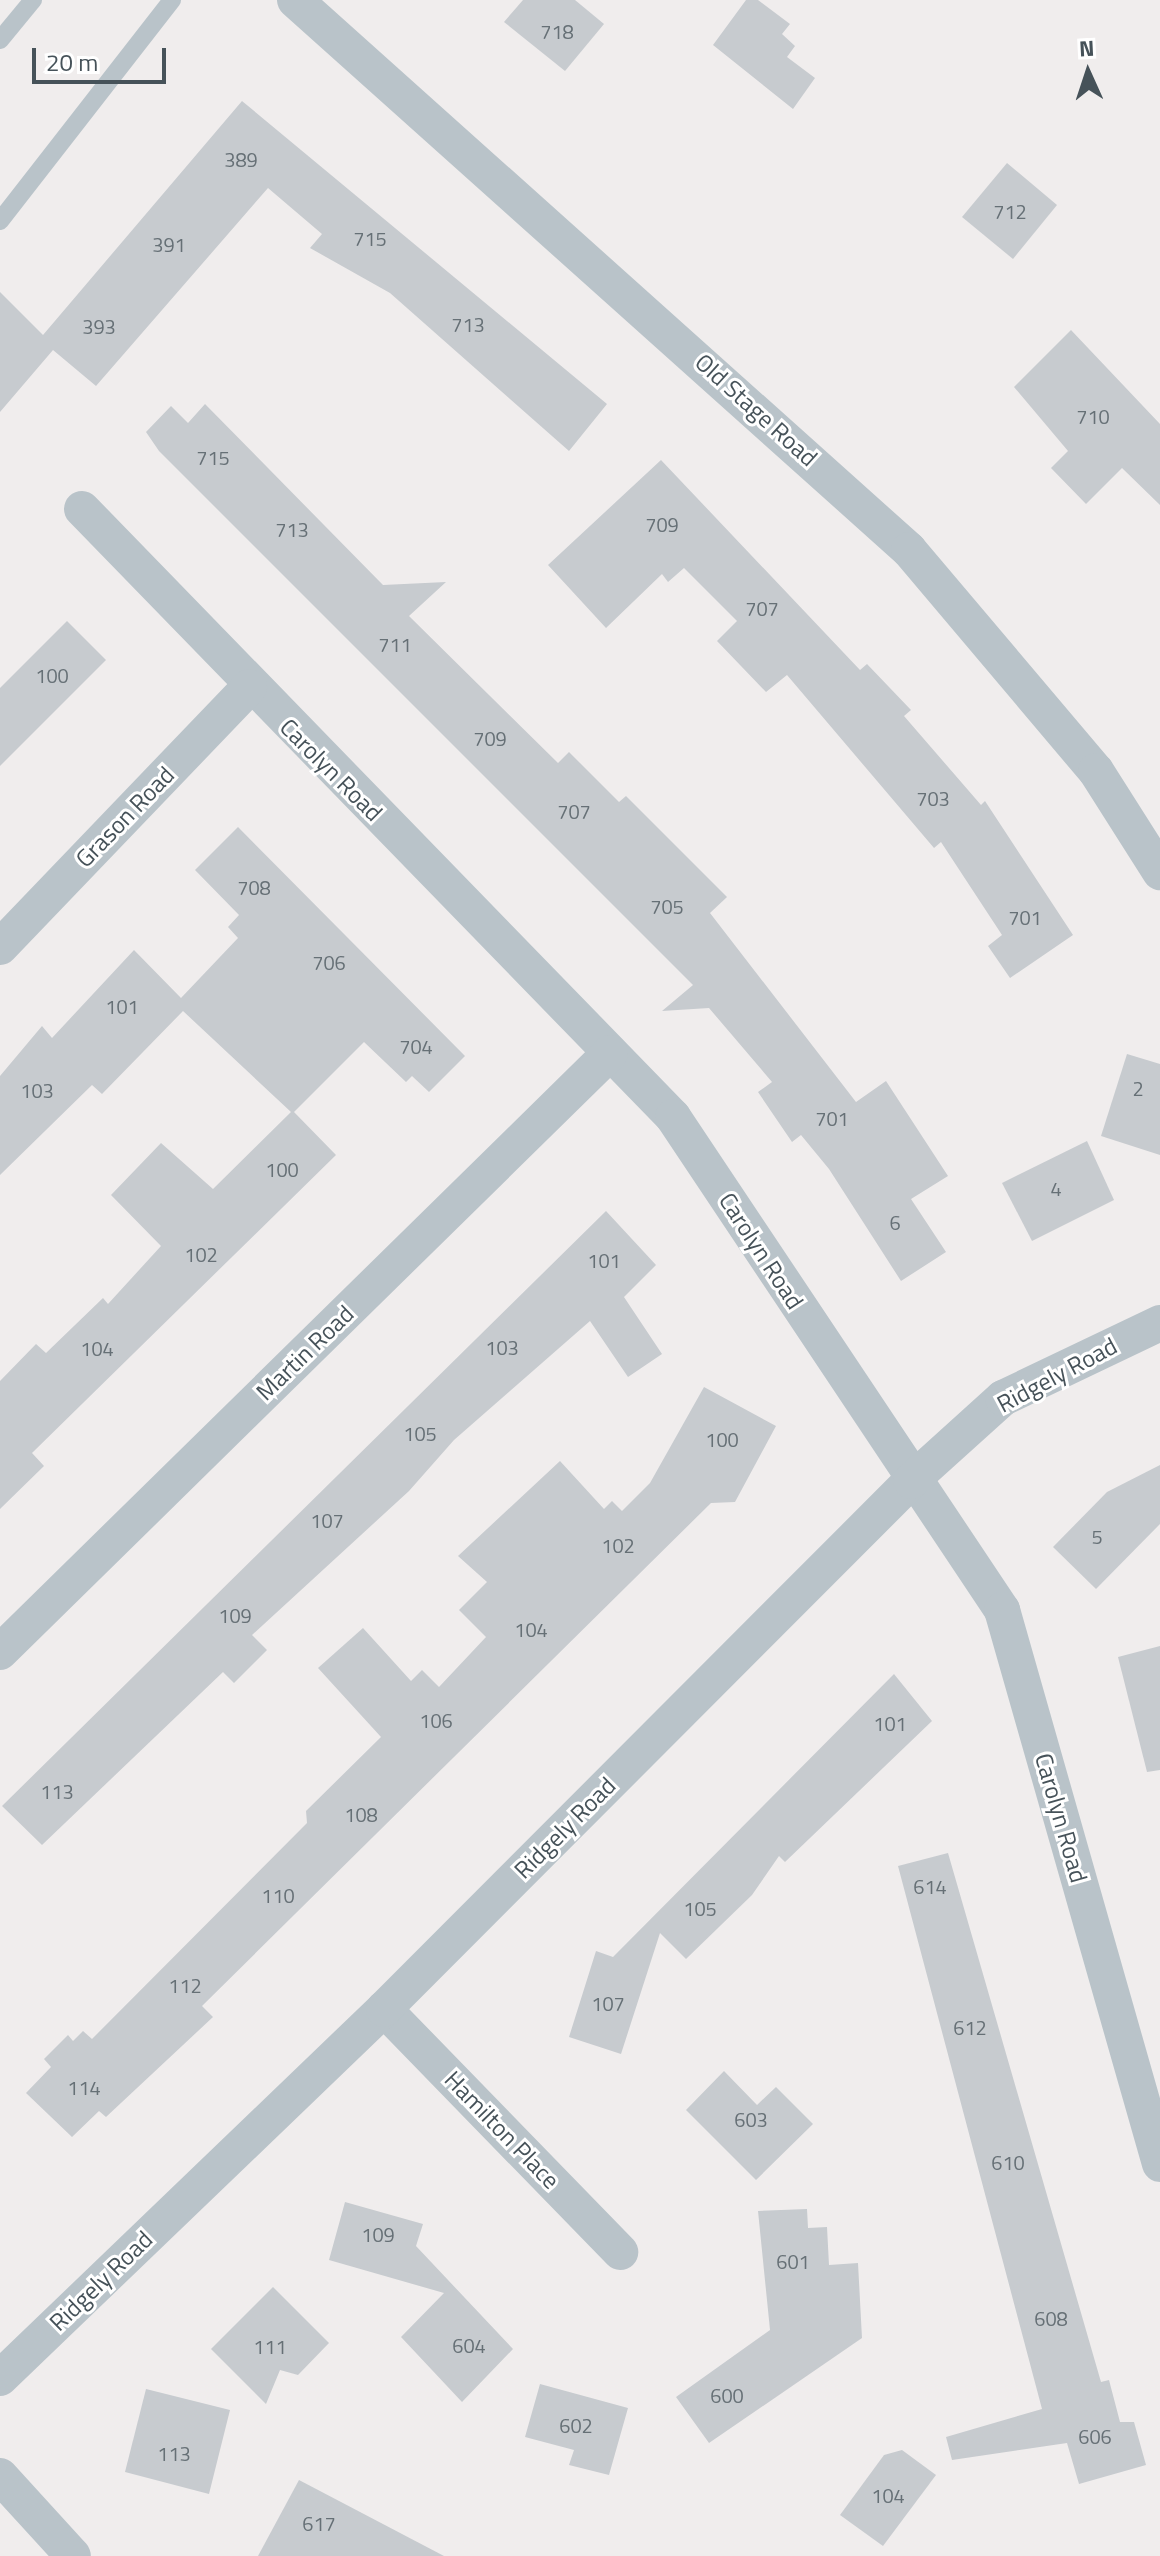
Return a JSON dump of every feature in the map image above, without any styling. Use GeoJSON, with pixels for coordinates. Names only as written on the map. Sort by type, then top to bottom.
{"type":"FeatureCollection","features":[{"type":"Feature","properties":{"kind":"street","name":"Old Stage Road"},"geometry":{"type":"LineString","coordinates":[[295,0],[909,550],[1096,771],[1160,872]]}},
{"type":"Feature","properties":{"kind":"street","name":"Carolyn Road"},"geometry":{"type":"LineString","coordinates":[[82,509],[249,687],[673,1117],[911,1481],[1002,1610],[1160,2164]]}},
{"type":"Feature","properties":{"kind":"street","name":"Grason Road"},"geometry":{"type":"LineString","coordinates":[[0,947],[249,687]]}},
{"type":"Feature","properties":{"kind":"street","name":"Martin Road"},"geometry":{"type":"LineString","coordinates":[[0,1652],[610,1053]]}},
{"type":"Feature","properties":{"kind":"street","name":"Ridgely Road"},"geometry":{"type":"LineString","coordinates":[[0,2378],[384,2009],[911,1481],[1003,1398],[1160,1323]]}},
{"type":"Feature","properties":{"kind":"street","name":"Hamilton Place"},"geometry":{"type":"LineString","coordinates":[[384,2009],[620,2252]]}},
{"type":"Feature","properties":{"kind":"street"},"geometry":{"type":"LineString","coordinates":[[0,2476],[73,2556]]}},
{"type":"Feature","properties":{"kind":"lane"},"geometry":{"type":"LineString","coordinates":[[0,40],[33,0]]}},
{"type":"Feature","properties":{"kind":"lane"},"geometry":{"type":"LineString","coordinates":[[0,221],[172,0]]}},
{"type":"Feature","properties":{"kind":"building"},"geometry":{"type":"Polygon","coordinates":[[[523,0],[575,0],[604,24],[565,71],[504,22],[523,0]]]}},
{"type":"Feature","properties":{"kind":"building"},"geometry":{"type":"Polygon","coordinates":[[[746,0],[758,0],[790,24],[782,34],[795,46],[787,57],[815,78],[793,109],[713,45],[746,0]]]}},
{"type":"Feature","properties":{"kind":"building"},"geometry":{"type":"Polygon","coordinates":[[[242,101],[607,404],[569,451],[390,293],[310,248],[322,234],[268,188],[96,386],[53,350],[0,412],[0,292],[43,335],[242,101]]]}},
{"type":"Feature","properties":{"kind":"building"},"geometry":{"type":"Polygon","coordinates":[[[1007,163],[1057,205],[1013,259],[962,217],[1007,163]]]}},
{"type":"Feature","properties":{"kind":"building"},"geometry":{"type":"Polygon","coordinates":[[[1071,330],[1160,424],[1160,505],[1122,468],[1086,504],[1051,468],[1068,451],[1014,387],[1071,330]]]}},
{"type":"Feature","properties":{"kind":"building"},"geometry":{"type":"Polygon","coordinates":[[[205,404],[383,585],[446,582],[409,616],[558,763],[569,752],[619,802],[626,796],[727,897],[710,913],[856,1102],[886,1081],[948,1176],[911,1199],[946,1252],[901,1281],[829,1169],[801,1135],[792,1142],[758,1092],[772,1082],[709,1008],[662,1011],[693,985],[159,451],[146,432],[171,406],[188,423],[205,404]]]}},
{"type":"Feature","properties":{"kind":"building"},"geometry":{"type":"Polygon","coordinates":[[[661,460],[860,670],[867,664],[911,710],[904,716],[981,805],[985,801],[1073,935],[1010,978],[988,946],[1002,935],[941,842],[934,848],[787,675],[766,692],[717,641],[737,621],[684,568],[668,582],[662,574],[606,628],[548,565],[661,460]]]}},
{"type":"Feature","properties":{"kind":"building"},"geometry":{"type":"Polygon","coordinates":[[[67,621],[106,660],[0,766],[0,688],[67,621]]]}},
{"type":"Feature","properties":{"kind":"building"},"geometry":{"type":"Polygon","coordinates":[[[238,827],[465,1056],[429,1092],[412,1076],[406,1082],[364,1042],[294,1112],[336,1155],[32,1453],[44,1466],[0,1509],[0,1381],[36,1344],[46,1353],[103,1298],[108,1304],[161,1246],[111,1195],[161,1143],[213,1189],[291,1112],[183,1011],[102,1094],[92,1085],[0,1175],[0,1076],[42,1026],[52,1038],[134,950],[181,998],[238,938],[228,927],[239,915],[195,870],[238,827]]]}},
{"type":"Feature","properties":{"kind":"building"},"geometry":{"type":"Polygon","coordinates":[[[1127,1054],[1160,1064],[1160,1155],[1101,1136],[1127,1054]]]}},
{"type":"Feature","properties":{"kind":"building"},"geometry":{"type":"Polygon","coordinates":[[[1087,1141],[1114,1200],[1032,1241],[1002,1183],[1087,1141]]]}},
{"type":"Feature","properties":{"kind":"building"},"geometry":{"type":"Polygon","coordinates":[[[606,1211],[656,1265],[624,1297],[662,1354],[628,1377],[590,1321],[454,1440],[409,1491],[252,1635],[267,1650],[234,1683],[223,1672],[42,1845],[2,1806],[606,1211]]]}},
{"type":"Feature","properties":{"kind":"building"},"geometry":{"type":"Polygon","coordinates":[[[704,1387],[776,1426],[735,1502],[711,1503],[202,2006],[213,2017],[106,2117],[99,2111],[72,2137],[26,2093],[51,2067],[44,2059],[68,2035],[73,2041],[83,2031],[92,2039],[307,1823],[306,1811],[381,1737],[318,1668],[363,1628],[411,1681],[422,1670],[439,1687],[486,1637],[459,1610],[487,1582],[458,1556],[560,1461],[604,1509],[612,1501],[622,1511],[650,1483],[704,1387]]]}},
{"type":"Feature","properties":{"kind":"building"},"geometry":{"type":"Polygon","coordinates":[[[1160,1465],[1160,1524],[1096,1589],[1053,1547],[1107,1492],[1160,1465]]]}},
{"type":"Feature","properties":{"kind":"building"},"geometry":{"type":"Polygon","coordinates":[[[1160,1646],[1160,1770],[1147,1772],[1118,1657],[1160,1646]]]}},
{"type":"Feature","properties":{"kind":"building"},"geometry":{"type":"Polygon","coordinates":[[[894,1674],[932,1721],[785,1862],[779,1856],[752,1895],[686,1959],[660,1933],[621,2054],[569,2037],[596,1951],[613,1957],[894,1674]]]}},
{"type":"Feature","properties":{"kind":"building"},"geometry":{"type":"Polygon","coordinates":[[[948,1853],[1101,2382],[1109,2380],[1120,2422],[1134,2422],[1146,2465],[1079,2484],[1067,2443],[952,2460],[946,2437],[1042,2409],[898,1866],[948,1853]]]}},
{"type":"Feature","properties":{"kind":"building"},"geometry":{"type":"Polygon","coordinates":[[[724,2071],[757,2105],[776,2087],[813,2124],[756,2180],[686,2110],[724,2071]]]}},
{"type":"Feature","properties":{"kind":"building"},"geometry":{"type":"Polygon","coordinates":[[[345,2202],[423,2224],[416,2246],[513,2349],[462,2402],[401,2337],[444,2293],[329,2260],[345,2202]]]}},
{"type":"Feature","properties":{"kind":"building"},"geometry":{"type":"Polygon","coordinates":[[[807,2209],[808,2228],[827,2227],[829,2265],[858,2263],[862,2338],[709,2443],[676,2397],[770,2330],[758,2211],[807,2209]]]}},
{"type":"Feature","properties":{"kind":"building"},"geometry":{"type":"Polygon","coordinates":[[[273,2287],[329,2343],[298,2375],[280,2370],[266,2404],[211,2349],[273,2287]]]}},
{"type":"Feature","properties":{"kind":"building"},"geometry":{"type":"Polygon","coordinates":[[[540,2384],[628,2408],[609,2475],[569,2465],[574,2450],[525,2437],[540,2384]]]}},
{"type":"Feature","properties":{"kind":"building"},"geometry":{"type":"Polygon","coordinates":[[[146,2389],[230,2410],[209,2494],[125,2472],[146,2389]]]}},
{"type":"Feature","properties":{"kind":"building"},"geometry":{"type":"Polygon","coordinates":[[[902,2450],[936,2475],[883,2546],[840,2515],[884,2455],[902,2450]]]}},
{"type":"Feature","properties":{"kind":"building"},"geometry":{"type":"Polygon","coordinates":[[[299,2480],[444,2556],[258,2556],[299,2480]]]}}]}
